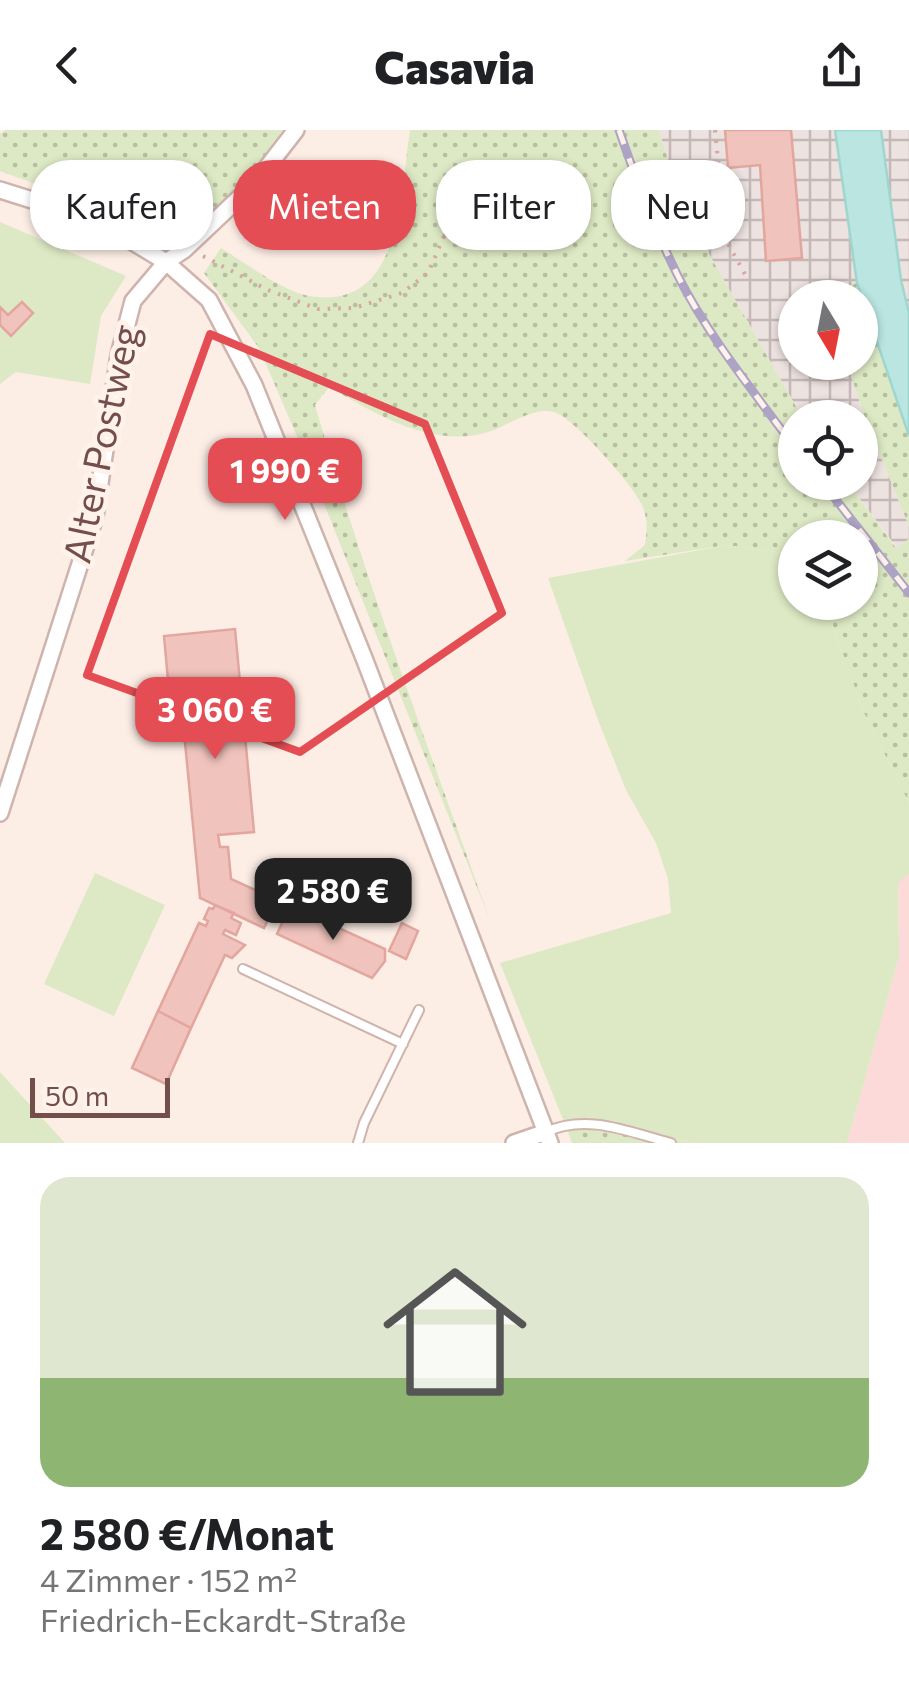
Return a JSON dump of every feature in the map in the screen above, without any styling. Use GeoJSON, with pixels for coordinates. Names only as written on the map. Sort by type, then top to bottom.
{"type":"FeatureCollection","features":[{"type":"Feature","properties":{"kind":"street","name":"Alter Postweg"},"geometry":{"type":"LineString","coordinates":[[213,223],[254,184],[296,130]]}},
{"type":"Feature","properties":{"kind":"street"},"geometry":{"type":"LineString","coordinates":[[0,190],[102,226],[166,262],[208,300],[254,384],[548,1138],[514,1143]]}},
{"type":"Feature","properties":{"kind":"street","name":"Alter Postweg"},"geometry":{"type":"LineString","coordinates":[[0,813],[95,517],[119,355],[133,301],[166,262],[184,250]]}},
{"type":"Feature","properties":{"kind":"lane"},"geometry":{"type":"LineString","coordinates":[[243,969],[403,1044]]}},
{"type":"Feature","properties":{"kind":"lane"},"geometry":{"type":"LineString","coordinates":[[358,1143],[419,1010]]}},
{"type":"Feature","properties":{"kind":"lane"},"geometry":{"type":"LineString","coordinates":[[548,1138],[564,1124],[582,1122],[671,1143]]}},
{"type":"Feature","properties":{"kind":"path"},"geometry":{"type":"LineString","coordinates":[[715,130],[726,240],[746,276]]}},
{"type":"Feature","properties":{"kind":"path"},"geometry":{"type":"LineString","coordinates":[[184,250],[318,309],[354,308],[402,293],[428,274],[438,250]]}},
{"type":"Feature","properties":{"kind":"highlighted area"},"geometry":{"type":"Polygon","coordinates":[[[210,334],[425,424],[502,613],[300,752],[87,675],[210,334]]]}},
{"type":"Feature","properties":{"kind":"shaded area"},"geometry":{"type":"Polygon","coordinates":[[[659,130],[835,130],[857,280],[778,280],[778,375],[707,250],[745,250],[745,160],[668,160],[659,130]]]}},
{"type":"Feature","properties":{"kind":"shaded area"},"geometry":{"type":"Polygon","coordinates":[[[881,130],[909,130],[909,313],[901,280],[881,130]]]}},
{"type":"Feature","properties":{"kind":"shaded area"},"geometry":{"type":"Polygon","coordinates":[[[781,380],[853,380],[859,400],[792,400],[781,380]]]}},
{"type":"Feature","properties":{"kind":"shaded area"},"geometry":{"type":"Polygon","coordinates":[[[878,450],[909,526],[909,539],[897,548],[861,500],[878,500],[878,450]]]}},
{"type":"Feature","properties":{"kind":"shaded area"},"geometry":{"type":"Polygon","coordinates":[[[909,874],[909,1143],[847,1143],[899,957],[898,882],[909,874]]]}},
{"type":"Feature","properties":{"kind":"green space"},"geometry":{"type":"Polygon","coordinates":[[[5,130],[285,130],[267,160],[233,160],[233,195],[213,214],[213,160],[30,160],[30,182],[0,171],[0,134],[5,130]]]}},
{"type":"Feature","properties":{"kind":"green space"},"geometry":{"type":"Polygon","coordinates":[[[410,130],[659,130],[668,160],[611,160],[611,250],[707,250],[792,400],[778,400],[778,500],[861,500],[875,520],[778,520],[778,552],[727,545],[625,561],[645,545],[643,507],[603,454],[563,417],[554,412],[538,412],[488,432],[446,436],[405,426],[329,387],[315,405],[334,470],[398,664],[490,920],[259,348],[204,273],[221,248],[275,282],[309,296],[340,296],[363,286],[380,267],[388,250],[416,250],[416,160],[406,160],[410,130]]]}},
{"type":"Feature","properties":{"kind":"green space"},"geometry":{"type":"Polygon","coordinates":[[[0,222],[30,235],[30,250],[65,250],[126,276],[101,316],[90,384],[16,372],[0,384],[0,222]]]}},
{"type":"Feature","properties":{"kind":"green space"},"geometry":{"type":"Polygon","coordinates":[[[878,345],[909,436],[909,526],[878,450],[878,400],[859,400],[853,380],[878,380],[878,345]]]}},
{"type":"Feature","properties":{"kind":"green space"},"geometry":{"type":"Polygon","coordinates":[[[878,524],[896,548],[909,539],[909,803],[863,711],[831,620],[878,620],[878,524]]]}},
{"type":"Feature","properties":{"kind":"green space"},"geometry":{"type":"Polygon","coordinates":[[[727,545],[778,552],[778,620],[831,620],[863,711],[909,803],[909,874],[898,883],[899,957],[847,1143],[694,1143],[577,1115],[562,1117],[500,963],[671,913],[668,879],[656,843],[626,790],[548,578],[727,545]]]}},
{"type":"Feature","properties":{"kind":"green space"},"geometry":{"type":"Polygon","coordinates":[[[95,873],[165,905],[114,1016],[44,984],[95,873]]]}},
{"type":"Feature","properties":{"kind":"green space"},"geometry":{"type":"Polygon","coordinates":[[[0,1072],[65,1143],[0,1143],[0,1072]]]}},
{"type":"Feature","properties":{"kind":"green space"},"geometry":{"type":"Polygon","coordinates":[[[577,1115],[694,1143],[572,1143],[562,1117],[577,1115]]]}},
{"type":"Feature","properties":{"kind":"water"},"geometry":{"type":"Polygon","coordinates":[[[835,130],[881,130],[909,313],[909,436],[878,345],[878,280],[857,280],[835,130]]]}},
{"type":"Feature","properties":{"kind":"building"},"geometry":{"type":"Polygon","coordinates":[[[725,130],[791,130],[802,258],[766,261],[760,165],[745,166],[745,160],[727,160],[725,130]]]}},
{"type":"Feature","properties":{"kind":"building"},"geometry":{"type":"Polygon","coordinates":[[[22,302],[33,313],[11,336],[0,325],[0,307],[8,315],[22,302]]]}},
{"type":"Feature","properties":{"kind":"building"},"geometry":{"type":"Polygon","coordinates":[[[235,629],[254,832],[218,835],[220,847],[228,847],[231,879],[277,900],[264,928],[200,898],[181,701],[170,702],[164,636],[235,629]]]}},
{"type":"Feature","properties":{"kind":"building"},"geometry":{"type":"Polygon","coordinates":[[[215,905],[234,913],[231,918],[241,923],[236,935],[225,930],[223,934],[245,945],[232,958],[225,955],[191,1028],[158,1011],[199,923],[206,926],[208,921],[204,919],[215,905]]]}},
{"type":"Feature","properties":{"kind":"building"},"geometry":{"type":"Polygon","coordinates":[[[290,906],[318,922],[319,919],[385,949],[385,961],[372,978],[277,934],[290,906]]]}},
{"type":"Feature","properties":{"kind":"building"},"geometry":{"type":"Polygon","coordinates":[[[402,923],[418,931],[406,959],[389,951],[402,923]]]}},
{"type":"Feature","properties":{"kind":"building"},"geometry":{"type":"Polygon","coordinates":[[[158,1011],[191,1028],[166,1084],[132,1068],[158,1011]]]}},
{"type":"Feature","properties":{"kind":"railway"},"geometry":{"type":"LineString","coordinates":[[619,130],[653,221],[689,297],[778,425]]}},
{"type":"Feature","properties":{"kind":"railway"},"geometry":{"type":"LineString","coordinates":[[836,500],[909,593]]}}]}
